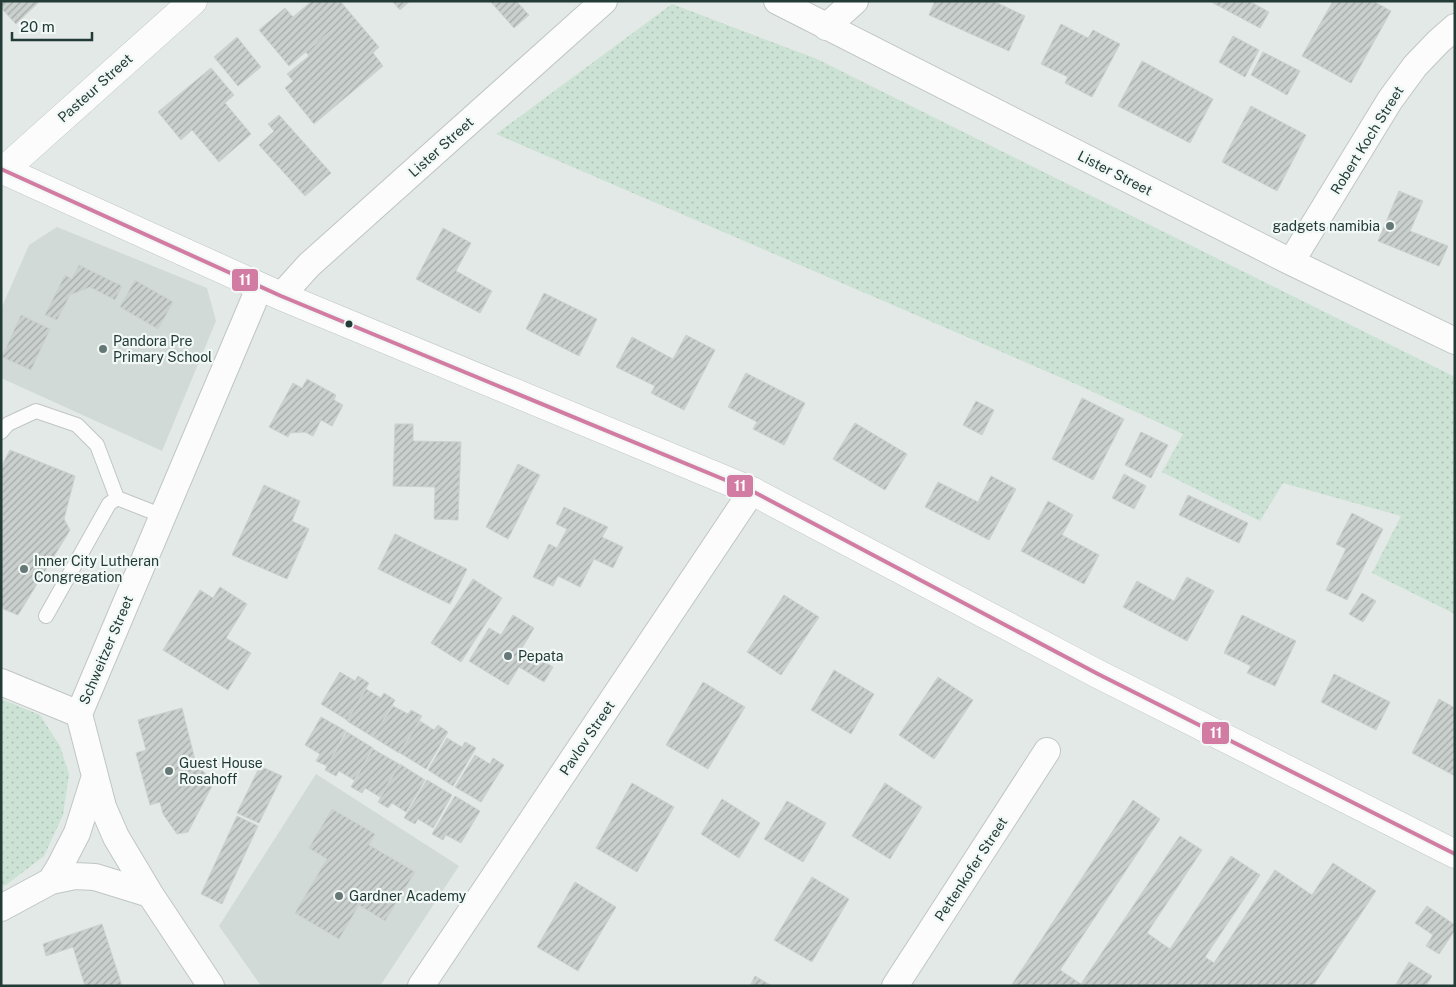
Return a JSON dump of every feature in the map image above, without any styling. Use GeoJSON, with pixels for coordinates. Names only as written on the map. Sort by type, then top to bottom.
{"type":"FeatureCollection","features":[{"type":"Feature","properties":{"kind":"street","name":"Pasteur Street"},"geometry":{"type":"LineString","coordinates":[[2,172],[192,1]]}},
{"type":"Feature","properties":{"kind":"street","name":"Lister Street"},"geometry":{"type":"LineString","coordinates":[[270,291],[309,265],[604,1]]}},
{"type":"Feature","properties":{"kind":"street","name":"Lister Street"},"geometry":{"type":"LineString","coordinates":[[777,1],[1290,262],[1455,341]]}},
{"type":"Feature","properties":{"kind":"street"},"geometry":{"type":"LineString","coordinates":[[826,27],[855,1]]}},
{"type":"Feature","properties":{"kind":"street","name":"Robert Koch Street"},"geometry":{"type":"LineString","coordinates":[[1290,262],[1390,100],[1415,66],[1455,27]]}},
{"type":"Feature","properties":{"kind":"street"},"geometry":{"type":"LineString","coordinates":[[2,172],[270,291],[752,491],[1098,674],[1455,854]]}},
{"type":"Feature","properties":{"kind":"street","name":"Schweitzer Street"},"geometry":{"type":"LineString","coordinates":[[211,986],[150,894],[116,837],[103,807],[79,714],[163,516],[270,291]]}},
{"type":"Feature","properties":{"kind":"street","name":"Pavlov Street"},"geometry":{"type":"LineString","coordinates":[[421,986],[752,491]]}},
{"type":"Feature","properties":{"kind":"street"},"geometry":{"type":"LineString","coordinates":[[1,682],[79,714]]}},
{"type":"Feature","properties":{"kind":"street","name":"Pettenkofer Street"},"geometry":{"type":"LineString","coordinates":[[895,986],[1047,751]]}},
{"type":"Feature","properties":{"kind":"street"},"geometry":{"type":"LineString","coordinates":[[51,882],[77,833],[95,776]]}},
{"type":"Feature","properties":{"kind":"street"},"geometry":{"type":"LineString","coordinates":[[1,908],[51,882],[75,876],[95,878],[150,894]]}},
{"type":"Feature","properties":{"kind":"lane"},"geometry":{"type":"LineString","coordinates":[[1,432],[8,424],[36,411],[78,425],[97,446],[117,498],[163,516]]}},
{"type":"Feature","properties":{"kind":"lane"},"geometry":{"type":"LineString","coordinates":[[46,616],[109,504],[117,498]]}},
{"type":"Feature","properties":{"kind":"shaded area","name":"Pandora Pre Primary School"},"geometry":{"type":"Polygon","coordinates":[[[57,227],[207,288],[216,321],[162,451],[1,378],[1,309],[29,245],[57,227]]]}},
{"type":"Feature","properties":{"kind":"shaded area","name":"Gardner Academy"},"geometry":{"type":"Polygon","coordinates":[[[316,774],[459,866],[380,986],[261,986],[219,926],[316,774]]]}},
{"type":"Feature","properties":{"kind":"green space"},"geometry":{"type":"Polygon","coordinates":[[[672,4],[817,59],[1455,377],[1455,614],[1372,573],[1401,516],[1283,483],[1260,521],[1162,472],[1183,434],[1078,385],[496,134],[672,4]]]}},
{"type":"Feature","properties":{"kind":"green space"},"geometry":{"type":"Polygon","coordinates":[[[1,699],[40,715],[60,746],[69,774],[63,815],[44,856],[6,885],[1,886],[1,699]]]}},
{"type":"Feature","properties":{"kind":"building"},"geometry":{"type":"Polygon","coordinates":[[[1,1],[40,1],[16,24],[1,8],[1,1]]]}},
{"type":"Feature","properties":{"kind":"building"},"geometry":{"type":"Polygon","coordinates":[[[312,1],[340,1],[351,14],[289,66],[259,30],[285,8],[293,17],[312,1]]]}},
{"type":"Feature","properties":{"kind":"building"},"geometry":{"type":"Polygon","coordinates":[[[392,1],[410,1],[400,10],[392,1]]]}},
{"type":"Feature","properties":{"kind":"building"},"geometry":{"type":"Polygon","coordinates":[[[490,1],[516,1],[529,15],[514,28],[490,1]]]}},
{"type":"Feature","properties":{"kind":"building"},"geometry":{"type":"Polygon","coordinates":[[[935,1],[993,1],[1025,16],[1009,51],[929,15],[935,1]]]}},
{"type":"Feature","properties":{"kind":"building"},"geometry":{"type":"Polygon","coordinates":[[[1214,1],[1249,1],[1269,12],[1260,28],[1213,3],[1214,1]]]}},
{"type":"Feature","properties":{"kind":"building"},"geometry":{"type":"Polygon","coordinates":[[[1333,1],[1373,1],[1391,11],[1351,83],[1302,56],[1333,1]]]}},
{"type":"Feature","properties":{"kind":"building"},"geometry":{"type":"Polygon","coordinates":[[[351,14],[379,47],[373,53],[383,66],[314,124],[285,88],[293,81],[287,74],[309,56],[306,52],[351,14]]]}},
{"type":"Feature","properties":{"kind":"building"},"geometry":{"type":"Polygon","coordinates":[[[1061,24],[1088,38],[1093,30],[1120,44],[1092,97],[1065,83],[1068,77],[1041,64],[1061,24]]]}},
{"type":"Feature","properties":{"kind":"building"},"geometry":{"type":"Polygon","coordinates":[[[1233,36],[1259,50],[1245,77],[1219,62],[1233,36]]]}},
{"type":"Feature","properties":{"kind":"building"},"geometry":{"type":"Polygon","coordinates":[[[237,37],[261,67],[238,86],[214,57],[237,37]]]}},
{"type":"Feature","properties":{"kind":"building"},"geometry":{"type":"Polygon","coordinates":[[[1263,52],[1300,71],[1287,95],[1251,75],[1263,52]]]}},
{"type":"Feature","properties":{"kind":"building"},"geometry":{"type":"Polygon","coordinates":[[[1142,61],[1213,99],[1190,143],[1118,106],[1142,61]]]}},
{"type":"Feature","properties":{"kind":"building"},"geometry":{"type":"Polygon","coordinates":[[[211,68],[234,95],[225,103],[251,134],[219,162],[192,130],[181,140],[158,112],[211,68]]]}},
{"type":"Feature","properties":{"kind":"building"},"geometry":{"type":"Polygon","coordinates":[[[1251,106],[1306,135],[1277,191],[1222,162],[1251,106]]]}},
{"type":"Feature","properties":{"kind":"building"},"geometry":{"type":"Polygon","coordinates":[[[279,115],[331,173],[305,196],[259,145],[274,131],[268,124],[279,115]]]}},
{"type":"Feature","properties":{"kind":"building"},"geometry":{"type":"Polygon","coordinates":[[[1399,191],[1423,201],[1410,231],[1448,246],[1439,266],[1378,241],[1399,191]]]}},
{"type":"Feature","properties":{"kind":"building"},"geometry":{"type":"Polygon","coordinates":[[[443,228],[471,243],[456,271],[492,291],[480,313],[416,279],[443,228]]]}},
{"type":"Feature","properties":{"kind":"building"},"geometry":{"type":"Polygon","coordinates":[[[79,265],[122,286],[115,300],[90,287],[70,295],[57,320],[45,315],[65,275],[72,279],[79,265]]]}},
{"type":"Feature","properties":{"kind":"building"},"geometry":{"type":"Polygon","coordinates":[[[135,280],[173,302],[158,329],[120,307],[135,280]]]}},
{"type":"Feature","properties":{"kind":"building"},"geometry":{"type":"Polygon","coordinates":[[[544,293],[597,319],[579,356],[526,329],[544,293]]]}},
{"type":"Feature","properties":{"kind":"building"},"geometry":{"type":"Polygon","coordinates":[[[21,315],[50,329],[31,370],[2,357],[21,315]]]}},
{"type":"Feature","properties":{"kind":"building"},"geometry":{"type":"Polygon","coordinates":[[[686,335],[715,350],[684,410],[651,393],[655,386],[616,367],[632,337],[673,359],[686,335]]]}},
{"type":"Feature","properties":{"kind":"building"},"geometry":{"type":"Polygon","coordinates":[[[746,373],[805,403],[784,445],[753,429],[757,422],[728,407],[746,373]]]}},
{"type":"Feature","properties":{"kind":"building"},"geometry":{"type":"Polygon","coordinates":[[[307,379],[336,395],[334,400],[343,405],[332,426],[321,420],[313,436],[305,432],[290,433],[288,437],[269,427],[293,383],[302,388],[307,379]]]}},
{"type":"Feature","properties":{"kind":"building"},"geometry":{"type":"Polygon","coordinates":[[[1082,398],[1124,419],[1093,480],[1052,459],[1082,398]]]}},
{"type":"Feature","properties":{"kind":"building"},"geometry":{"type":"Polygon","coordinates":[[[976,401],[994,410],[982,435],[963,425],[976,401]]]}},
{"type":"Feature","properties":{"kind":"building"},"geometry":{"type":"Polygon","coordinates":[[[855,423],[907,454],[885,490],[833,459],[855,423]]]}},
{"type":"Feature","properties":{"kind":"building"},"geometry":{"type":"Polygon","coordinates":[[[395,424],[413,424],[413,441],[461,442],[458,520],[434,519],[435,487],[393,486],[395,424]]]}},
{"type":"Feature","properties":{"kind":"building"},"geometry":{"type":"Polygon","coordinates":[[[1141,432],[1168,445],[1151,478],[1125,465],[1141,432]]]}},
{"type":"Feature","properties":{"kind":"building","name":"Inner City Lutheran Congregation"},"geometry":{"type":"Polygon","coordinates":[[[10,450],[75,476],[64,519],[70,530],[18,615],[1,608],[1,467],[10,450]]]}},
{"type":"Feature","properties":{"kind":"building"},"geometry":{"type":"Polygon","coordinates":[[[518,464],[540,475],[508,539],[486,527],[518,464]]]}},
{"type":"Feature","properties":{"kind":"building"},"geometry":{"type":"Polygon","coordinates":[[[1124,474],[1146,486],[1134,509],[1112,498],[1124,474]]]}},
{"type":"Feature","properties":{"kind":"building"},"geometry":{"type":"Polygon","coordinates":[[[991,476],[1016,489],[989,540],[925,507],[938,482],[978,502],[991,476]]]}},
{"type":"Feature","properties":{"kind":"building"},"geometry":{"type":"Polygon","coordinates":[[[264,485],[300,501],[292,521],[309,529],[287,579],[232,555],[264,485]]]}},
{"type":"Feature","properties":{"kind":"building"},"geometry":{"type":"Polygon","coordinates":[[[1188,495],[1248,523],[1239,543],[1179,515],[1188,495]]]}},
{"type":"Feature","properties":{"kind":"building"},"geometry":{"type":"Polygon","coordinates":[[[1048,501],[1073,515],[1062,535],[1099,555],[1084,584],[1021,551],[1048,501]]]}},
{"type":"Feature","properties":{"kind":"building"},"geometry":{"type":"Polygon","coordinates":[[[564,507],[608,527],[602,537],[623,547],[613,568],[594,559],[580,587],[558,576],[553,586],[533,577],[549,544],[557,548],[567,529],[556,524],[564,507]]]}},
{"type":"Feature","properties":{"kind":"building"},"geometry":{"type":"Polygon","coordinates":[[[1352,513],[1383,529],[1347,600],[1326,590],[1346,549],[1336,544],[1352,513]]]}},
{"type":"Feature","properties":{"kind":"building"},"geometry":{"type":"Polygon","coordinates":[[[395,534],[467,569],[450,604],[378,569],[395,534]]]}},
{"type":"Feature","properties":{"kind":"building"},"geometry":{"type":"Polygon","coordinates":[[[1187,577],[1214,591],[1187,641],[1123,607],[1137,581],[1174,601],[1187,577]]]}},
{"type":"Feature","properties":{"kind":"building"},"geometry":{"type":"Polygon","coordinates":[[[473,579],[502,598],[461,662],[431,643],[473,579]]]}},
{"type":"Feature","properties":{"kind":"building"},"geometry":{"type":"Polygon","coordinates":[[[220,587],[247,604],[226,638],[251,653],[228,690],[163,650],[200,590],[213,598],[220,587]]]}},
{"type":"Feature","properties":{"kind":"building"},"geometry":{"type":"Polygon","coordinates":[[[1362,593],[1376,601],[1363,622],[1349,614],[1362,593]]]}},
{"type":"Feature","properties":{"kind":"building"},"geometry":{"type":"Polygon","coordinates":[[[784,595],[819,617],[781,675],[747,652],[784,595]]]}},
{"type":"Feature","properties":{"kind":"building"},"geometry":{"type":"Polygon","coordinates":[[[513,615],[534,628],[522,648],[553,667],[544,682],[519,667],[508,685],[469,661],[489,628],[501,635],[513,615]]]}},
{"type":"Feature","properties":{"kind":"building"},"geometry":{"type":"Polygon","coordinates":[[[1242,615],[1296,641],[1275,686],[1247,673],[1251,666],[1224,653],[1242,615]]]}},
{"type":"Feature","properties":{"kind":"building"},"geometry":{"type":"Polygon","coordinates":[[[834,670],[874,694],[851,734],[811,710],[834,670]]]}},
{"type":"Feature","properties":{"kind":"building"},"geometry":{"type":"Polygon","coordinates":[[[340,672],[355,681],[358,676],[369,683],[347,720],[321,704],[340,672]]]}},
{"type":"Feature","properties":{"kind":"building"},"geometry":{"type":"Polygon","coordinates":[[[1334,674],[1390,702],[1376,730],[1321,702],[1334,674]]]}},
{"type":"Feature","properties":{"kind":"building"},"geometry":{"type":"Polygon","coordinates":[[[938,677],[973,700],[934,759],[899,735],[938,677]]]}},
{"type":"Feature","properties":{"kind":"building"},"geometry":{"type":"Polygon","coordinates":[[[703,682],[745,707],[708,769],[666,745],[703,682]]]}},
{"type":"Feature","properties":{"kind":"building"},"geometry":{"type":"Polygon","coordinates":[[[366,689],[381,698],[384,693],[395,700],[373,737],[347,721],[366,689]]]}},
{"type":"Feature","properties":{"kind":"building"},"geometry":{"type":"Polygon","coordinates":[[[1439,699],[1455,708],[1455,776],[1412,753],[1439,699]]]}},
{"type":"Feature","properties":{"kind":"building"},"geometry":{"type":"Polygon","coordinates":[[[393,706],[408,714],[411,710],[422,716],[399,753],[373,737],[393,706]]]}},
{"type":"Feature","properties":{"kind":"building"},"geometry":{"type":"Polygon","coordinates":[[[182,708],[196,764],[214,782],[188,832],[177,834],[163,814],[160,802],[150,805],[136,753],[146,750],[138,720],[182,708]]]}},
{"type":"Feature","properties":{"kind":"building"},"geometry":{"type":"Polygon","coordinates":[[[321,717],[346,731],[327,766],[316,761],[320,754],[305,745],[321,717]]]}},
{"type":"Feature","properties":{"kind":"building"},"geometry":{"type":"Polygon","coordinates":[[[420,721],[434,730],[438,725],[448,732],[426,769],[400,753],[420,721]]]}},
{"type":"Feature","properties":{"kind":"building"},"geometry":{"type":"Polygon","coordinates":[[[347,732],[373,748],[354,780],[339,771],[336,776],[325,770],[347,732]]]}},
{"type":"Feature","properties":{"kind":"building"},"geometry":{"type":"Polygon","coordinates":[[[447,738],[462,747],[465,742],[476,748],[453,786],[428,770],[447,738]]]}},
{"type":"Feature","properties":{"kind":"building"},"geometry":{"type":"Polygon","coordinates":[[[373,749],[399,764],[380,797],[365,788],[362,793],[351,787],[373,749]]]}},
{"type":"Feature","properties":{"kind":"building"},"geometry":{"type":"Polygon","coordinates":[[[475,755],[490,764],[493,758],[504,765],[481,802],[455,787],[475,755]]]}},
{"type":"Feature","properties":{"kind":"building"},"geometry":{"type":"Polygon","coordinates":[[[400,764],[425,780],[406,812],[392,803],[388,808],[378,802],[400,764]]]}},
{"type":"Feature","properties":{"kind":"building"},"geometry":{"type":"Polygon","coordinates":[[[260,766],[282,776],[259,823],[237,813],[260,766]]]}},
{"type":"Feature","properties":{"kind":"building"},"geometry":{"type":"Polygon","coordinates":[[[427,780],[452,795],[433,828],[418,819],[415,824],[404,818],[427,780]]]}},
{"type":"Feature","properties":{"kind":"building"},"geometry":{"type":"Polygon","coordinates":[[[632,783],[674,807],[637,872],[596,848],[632,783]]]}},
{"type":"Feature","properties":{"kind":"building"},"geometry":{"type":"Polygon","coordinates":[[[885,783],[922,807],[890,859],[852,836],[885,783]]]}},
{"type":"Feature","properties":{"kind":"building"},"geometry":{"type":"Polygon","coordinates":[[[455,796],[480,811],[461,843],[446,835],[443,840],[432,834],[455,796]]]}},
{"type":"Feature","properties":{"kind":"building"},"geometry":{"type":"Polygon","coordinates":[[[722,799],[760,823],[739,858],[701,834],[722,799]]]}},
{"type":"Feature","properties":{"kind":"building"},"geometry":{"type":"Polygon","coordinates":[[[1133,800],[1160,819],[1060,970],[1081,984],[1180,836],[1202,850],[1147,933],[1170,949],[1231,856],[1260,875],[1205,957],[1214,963],[1275,870],[1312,895],[1333,863],[1376,891],[1313,986],[1011,986],[1133,800]]]}},
{"type":"Feature","properties":{"kind":"building"},"geometry":{"type":"Polygon","coordinates":[[[787,801],[826,823],[803,862],[764,839],[787,801]]]}},
{"type":"Feature","properties":{"kind":"building"},"geometry":{"type":"Polygon","coordinates":[[[332,809],[375,834],[369,845],[415,872],[385,921],[359,905],[339,939],[295,913],[327,859],[309,848],[332,809]]]}},
{"type":"Feature","properties":{"kind":"building"},"geometry":{"type":"Polygon","coordinates":[[[237,816],[258,826],[222,904],[201,894],[237,816]]]}},
{"type":"Feature","properties":{"kind":"building"},"geometry":{"type":"Polygon","coordinates":[[[812,877],[849,899],[812,962],[774,940],[812,877]]]}},
{"type":"Feature","properties":{"kind":"building"},"geometry":{"type":"Polygon","coordinates":[[[575,882],[616,907],[578,971],[537,947],[575,882]]]}},
{"type":"Feature","properties":{"kind":"building"},"geometry":{"type":"Polygon","coordinates":[[[1427,906],[1455,925],[1455,930],[1439,954],[1426,946],[1433,935],[1415,923],[1427,906]]]}},
{"type":"Feature","properties":{"kind":"building"},"geometry":{"type":"Polygon","coordinates":[[[102,924],[122,986],[85,986],[73,947],[46,956],[43,944],[102,924]]]}},
{"type":"Feature","properties":{"kind":"building"},"geometry":{"type":"Polygon","coordinates":[[[1409,962],[1432,976],[1426,986],[1395,986],[1409,962]]]}},
{"type":"Feature","properties":{"kind":"building"},"geometry":{"type":"Polygon","coordinates":[[[755,976],[772,986],[750,986],[755,976]]]}},
{"type":"Feature","properties":{"kind":"transit line","name":"11"},"geometry":{"type":"LineString","coordinates":[[1,169],[281,296],[752,491],[1098,674],[1455,854]]}},
{"type":"Feature","properties":{"kind":"place","name":"gadgets namibia"},"geometry":{"type":"Point","coordinates":[1390,226]}},
{"type":"Feature","properties":{"kind":"place","name":"Pandora Pre Primary School"},"geometry":{"type":"Point","coordinates":[103,349]}},
{"type":"Feature","properties":{"kind":"place","name":"Inner City Lutheran Congregation"},"geometry":{"type":"Point","coordinates":[24,569]}},
{"type":"Feature","properties":{"kind":"place","name":"Pepata"},"geometry":{"type":"Point","coordinates":[508,656]}},
{"type":"Feature","properties":{"kind":"place","name":"Guest House Rosahoff"},"geometry":{"type":"Point","coordinates":[169,771]}},
{"type":"Feature","properties":{"kind":"place","name":"Gardner Academy"},"geometry":{"type":"Point","coordinates":[339,896]}}]}
